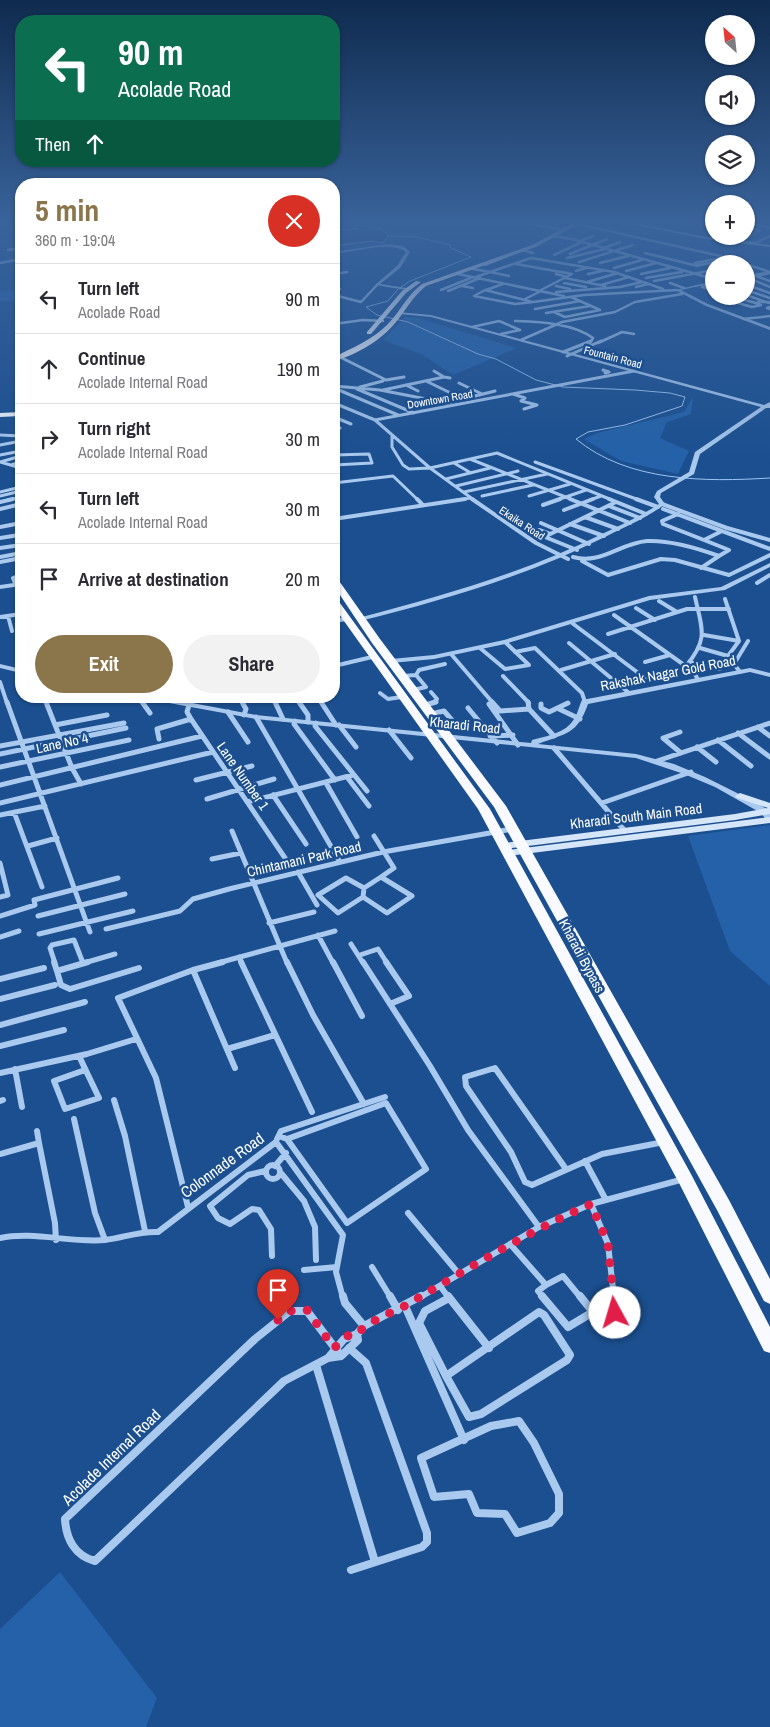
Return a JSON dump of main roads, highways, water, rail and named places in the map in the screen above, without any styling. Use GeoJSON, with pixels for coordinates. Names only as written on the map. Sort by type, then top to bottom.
{"type":"FeatureCollection","features":[{"type":"Feature","properties":{"kind":"highway"},"geometry":{"type":"LineString","coordinates":[[340,353],[392,317],[402,300]]}},
{"type":"Feature","properties":{"kind":"highway"},"geometry":{"type":"LineString","coordinates":[[340,354],[372,340],[408,300]]}},
{"type":"Feature","properties":{"kind":"highway"},"geometry":{"type":"LineString","coordinates":[[0,414],[15,414]]}},
{"type":"Feature","properties":{"kind":"highway","name":"Kharadi Bypass"},"geometry":{"type":"LineString","coordinates":[[340,589],[389,658],[409,676],[408,693]]}},
{"type":"Feature","properties":{"kind":"highway","name":"Kharadi Bypass"},"geometry":{"type":"LineString","coordinates":[[340,620],[372,657],[408,693],[497,802],[723,1206],[770,1296]]}},
{"type":"Feature","properties":{"kind":"highway","name":"Kharadi Bypass"},"geometry":{"type":"LineString","coordinates":[[408,693],[428,709],[497,832],[684,1178],[770,1345]]}},
{"type":"Feature","properties":{"kind":"main road"},"geometry":{"type":"LineString","coordinates":[[745,815],[750,811],[750,807],[740,796],[769,814]]}},
{"type":"Feature","properties":{"kind":"main road","name":"Kharadi South Main Road"},"geometry":{"type":"LineString","coordinates":[[506,850],[625,831],[745,815],[769,814]]}},
{"type":"Feature","properties":{"kind":"main road","name":"Kharadi South Main Road"},"geometry":{"type":"LineString","coordinates":[[523,847],[769,814]]}},
{"type":"Feature","properties":{"kind":"waterway"},"geometry":{"type":"LineString","coordinates":[[389,300],[366,307],[377,315],[408,322],[478,354],[496,359],[536,380],[563,387],[635,390],[670,393],[685,397],[682,406],[625,425],[588,432],[576,439],[597,453],[619,464],[643,471],[694,479],[770,478]]}}]}
